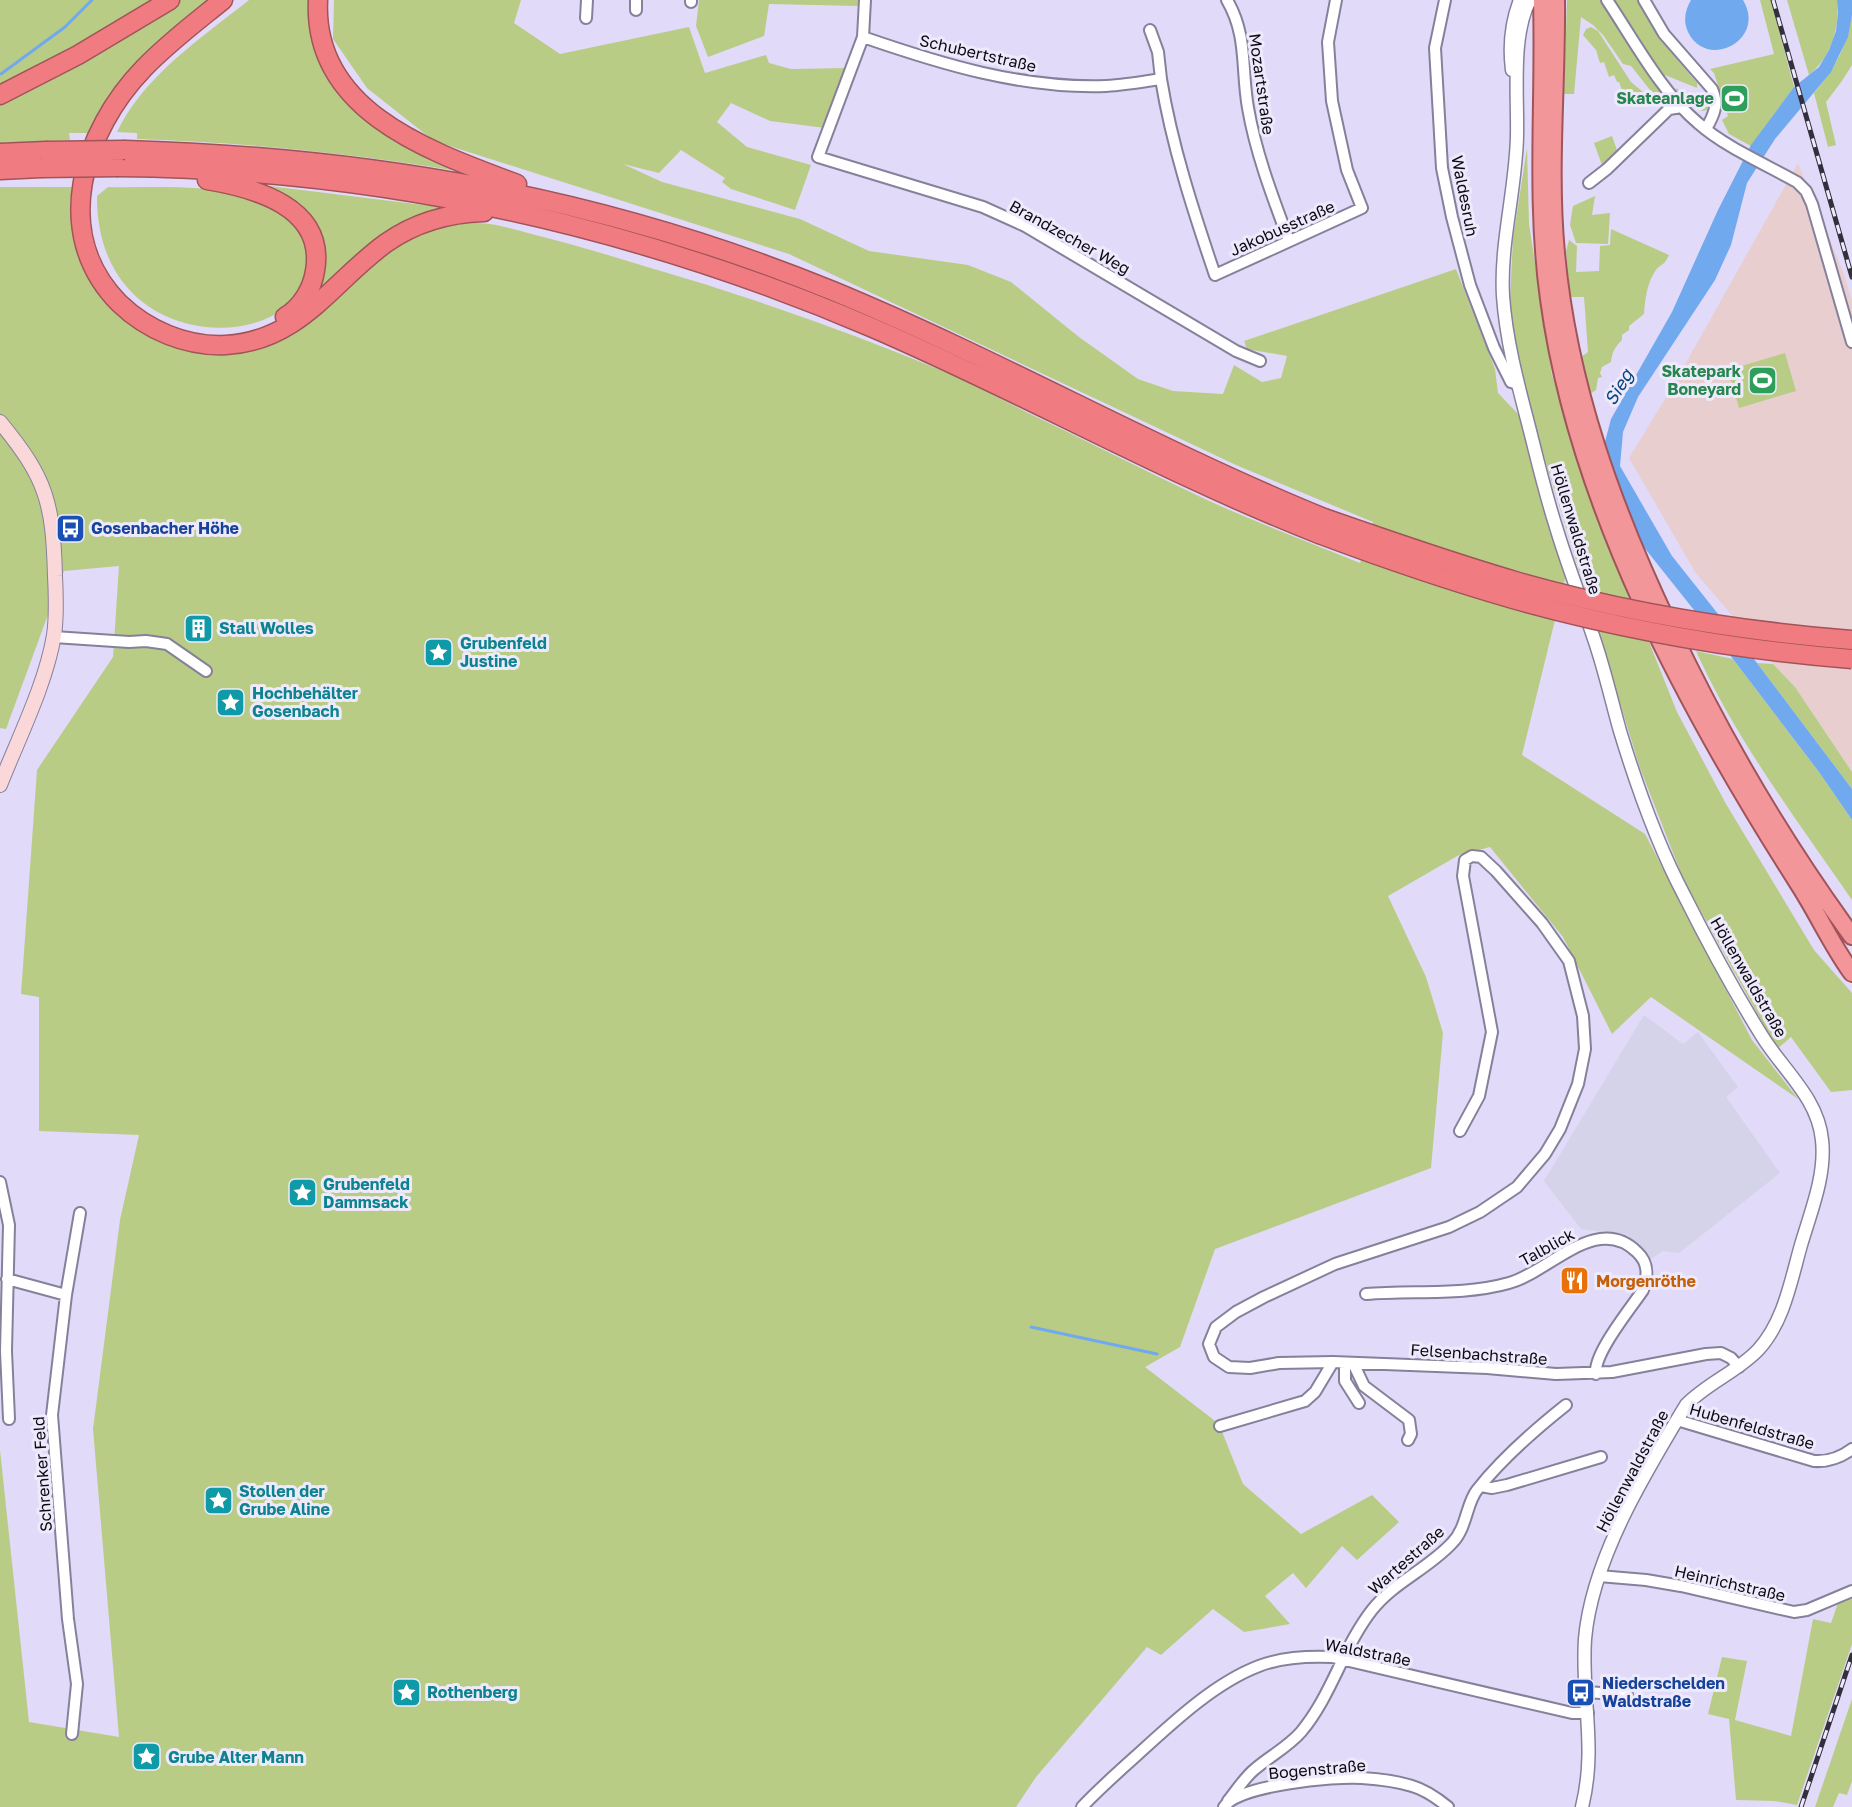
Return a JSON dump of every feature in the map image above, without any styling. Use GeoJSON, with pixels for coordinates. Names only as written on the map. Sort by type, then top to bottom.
{"type":"FeatureCollection","features":[{"type":"Feature","properties":{"kind":"highway"},"geometry":{"type":"LineString","coordinates":[[0,95],[78,55],[170,0]]}},
{"type":"Feature","properties":{"kind":"highway"},"geometry":{"type":"LineString","coordinates":[[223,0],[160,51],[130,83],[110,109],[88,158],[79,208],[85,245],[106,287],[139,320],[166,334],[196,343],[225,345],[253,340],[285,328],[298,320],[322,302],[387,242],[422,223],[444,216],[474,212],[524,214]]}},
{"type":"Feature","properties":{"kind":"highway"},"geometry":{"type":"LineString","coordinates":[[141,167],[245,188],[275,199],[293,211],[309,233],[316,256],[313,280],[300,304],[283,319],[252,332],[231,336],[188,333],[165,325],[131,302],[103,267],[92,231],[90,196],[95,166],[107,131],[132,94],[163,62],[237,0]]}},
{"type":"Feature","properties":{"kind":"highway"},"geometry":{"type":"LineString","coordinates":[[318,0],[321,38],[332,67],[350,92],[375,116],[404,136],[444,156],[572,206]]}},
{"type":"Feature","properties":{"kind":"highway"},"geometry":{"type":"LineString","coordinates":[[1542,0],[1540,170],[1543,255],[1557,346],[1574,395],[1604,508],[1654,609],[1744,771],[1774,821],[1852,936]]}},
{"type":"Feature","properties":{"kind":"highway"},"geometry":{"type":"LineString","coordinates":[[1556,0],[1552,170],[1556,253],[1574,395]]}},
{"type":"Feature","properties":{"kind":"highway"},"geometry":{"type":"LineString","coordinates":[[0,170],[43,159],[126,150],[243,155],[350,165],[424,176],[572,206],[678,235],[833,291],[884,313],[1252,489],[1321,526],[1437,576],[1513,599],[1613,624],[1714,643],[1852,659]]}},
{"type":"Feature","properties":{"kind":"highway"},"geometry":{"type":"LineString","coordinates":[[0,153],[118,167],[212,170],[355,183],[426,194],[524,214],[669,251],[809,302],[957,366],[1204,486],[1321,526],[1484,572],[1616,605],[1716,624],[1852,640]]}},
{"type":"Feature","properties":{"kind":"highway"},"geometry":{"type":"LineString","coordinates":[[1654,609],[1673,666],[1732,776],[1810,902],[1826,935],[1852,973]]}},
{"type":"Feature","properties":{"kind":"highway"},"geometry":{"type":"LineString","coordinates":[[1810,902],[1852,952]]}},
{"type":"Feature","properties":{"kind":"main road"},"geometry":{"type":"LineString","coordinates":[[0,422],[34,467],[51,513],[56,614],[54,637],[42,681],[0,784]]}},
{"type":"Feature","properties":{"kind":"street"},"geometry":{"type":"LineString","coordinates":[[586,18],[587,0]]}},
{"type":"Feature","properties":{"kind":"street"},"geometry":{"type":"LineString","coordinates":[[862,37],[865,0]]}},
{"type":"Feature","properties":{"kind":"street","name":"Mozartstraße"},"geometry":{"type":"LineString","coordinates":[[1227,0],[1235,13],[1242,36],[1246,98],[1258,153],[1289,241]]}},
{"type":"Feature","properties":{"kind":"street","name":"Jakobusstraße"},"geometry":{"type":"LineString","coordinates":[[1161,79],[1183,180],[1215,275],[1362,208],[1347,170],[1332,101],[1328,42],[1336,0]]}},
{"type":"Feature","properties":{"kind":"street","name":"Waldesruh"},"geometry":{"type":"LineString","coordinates":[[1445,0],[1435,48],[1444,178],[1470,285],[1494,348],[1511,382],[1518,384]]}},
{"type":"Feature","properties":{"kind":"street","name":"Höllenwaldstraße"},"geometry":{"type":"LineString","coordinates":[[1517,110],[1510,53],[1514,20],[1520,0]]}},
{"type":"Feature","properties":{"kind":"street","name":"Höllenwaldstraße"},"geometry":{"type":"LineString","coordinates":[[1530,0],[1524,12],[1520,33],[1517,139],[1503,290],[1506,330],[1518,384],[1555,524],[1596,645],[1629,760],[1671,868],[1761,1035],[1807,1097],[1817,1115],[1823,1150],[1821,1174],[1784,1304],[1769,1337],[1739,1366],[1696,1394],[1686,1405],[1641,1483],[1599,1576],[1588,1615],[1586,1638],[1589,1771],[1582,1807]]}},
{"type":"Feature","properties":{"kind":"street"},"geometry":{"type":"LineString","coordinates":[[1606,0],[1682,107],[1722,140],[1797,182],[1806,191],[1812,204],[1852,342]]}},
{"type":"Feature","properties":{"kind":"street"},"geometry":{"type":"LineString","coordinates":[[1644,0],[1664,34],[1712,89],[1715,97],[1715,113],[1706,129]]}},
{"type":"Feature","properties":{"kind":"street"},"geometry":{"type":"LineString","coordinates":[[1150,30],[1158,52],[1161,79]]}},
{"type":"Feature","properties":{"kind":"street","name":"Schubertstraße"},"geometry":{"type":"LineString","coordinates":[[862,37],[927,60],[1018,81],[1106,86],[1161,79]]}},
{"type":"Feature","properties":{"kind":"street","name":"Brandzecher Weg"},"geometry":{"type":"LineString","coordinates":[[862,37],[819,157],[984,207],[1025,226],[1236,351],[1260,361]]}},
{"type":"Feature","properties":{"kind":"street"},"geometry":{"type":"LineString","coordinates":[[1589,183],[1607,169],[1669,109],[1682,107]]}},
{"type":"Feature","properties":{"kind":"street"},"geometry":{"type":"LineString","coordinates":[[54,637],[167,644],[206,671]]}},
{"type":"Feature","properties":{"kind":"street","name":"Felsenbachstraße"},"geometry":{"type":"LineString","coordinates":[[1460,1131],[1479,1096],[1492,1032],[1463,876],[1465,860],[1472,856],[1481,856],[1555,940],[1569,961],[1578,990],[1583,1016],[1585,1049],[1578,1084],[1560,1129],[1545,1154],[1517,1187],[1480,1212],[1449,1227],[1335,1264],[1264,1297],[1216,1327],[1209,1344],[1214,1357],[1229,1367],[1250,1368],[1280,1363],[1333,1362],[1476,1367],[1556,1374],[1596,1374],[1721,1353],[1731,1358],[1739,1366]]}},
{"type":"Feature","properties":{"kind":"street"},"geometry":{"type":"LineString","coordinates":[[0,1182],[9,1225],[6,1351],[9,1419]]}},
{"type":"Feature","properties":{"kind":"street","name":"Schrenker Feld"},"geometry":{"type":"LineString","coordinates":[[72,1734],[77,1684],[68,1619],[52,1415],[66,1295],[80,1213]]}},
{"type":"Feature","properties":{"kind":"street","name":"Talblick"},"geometry":{"type":"LineString","coordinates":[[1366,1294],[1446,1291],[1510,1283],[1530,1275],[1586,1242],[1602,1238],[1621,1242],[1637,1251],[1642,1257],[1647,1271],[1646,1279],[1642,1290],[1602,1353],[1595,1367],[1596,1374]]}},
{"type":"Feature","properties":{"kind":"street"},"geometry":{"type":"LineString","coordinates":[[8,1279],[66,1295]]}},
{"type":"Feature","properties":{"kind":"street"},"geometry":{"type":"LineString","coordinates":[[1220,1426],[1305,1401],[1315,1392],[1333,1362]]}},
{"type":"Feature","properties":{"kind":"street"},"geometry":{"type":"LineString","coordinates":[[1349,1363],[1345,1381],[1359,1403]]}},
{"type":"Feature","properties":{"kind":"street"},"geometry":{"type":"LineString","coordinates":[[1349,1363],[1364,1386],[1409,1420],[1412,1434],[1408,1440]]}},
{"type":"Feature","properties":{"kind":"street","name":"Wartestraße"},"geometry":{"type":"LineString","coordinates":[[1226,1804],[1249,1775],[1286,1746],[1304,1728],[1326,1693],[1348,1648],[1370,1612],[1381,1599],[1454,1542],[1464,1526],[1475,1491],[1566,1405]]}},
{"type":"Feature","properties":{"kind":"street","name":"Hubenfeldstraße"},"geometry":{"type":"LineString","coordinates":[[1677,1420],[1814,1461],[1826,1461],[1844,1455],[1852,1449]]}},
{"type":"Feature","properties":{"kind":"street"},"geometry":{"type":"LineString","coordinates":[[1481,1486],[1492,1488],[1507,1485],[1601,1457]]}},
{"type":"Feature","properties":{"kind":"street","name":"Heinrichstraße"},"geometry":{"type":"LineString","coordinates":[[1599,1576],[1682,1586],[1794,1612],[1807,1610],[1852,1591]]}},
{"type":"Feature","properties":{"kind":"street","name":"Waldstraße"},"geometry":{"type":"LineString","coordinates":[[1082,1807],[1101,1787],[1188,1711],[1242,1674],[1274,1661],[1313,1656],[1343,1659],[1572,1713],[1588,1713]]}},
{"type":"Feature","properties":{"kind":"street"},"geometry":{"type":"LineString","coordinates":[[1587,1692],[1627,1695]]}},
{"type":"Feature","properties":{"kind":"street","name":"Bogenstraße"},"geometry":{"type":"LineString","coordinates":[[1226,1804],[1263,1788],[1360,1778],[1411,1785],[1430,1793],[1448,1807]]}},
{"type":"Feature","properties":{"kind":"shaded area"},"geometry":{"type":"Polygon","coordinates":[[[1798,163],[1843,272],[1852,300],[1852,772],[1795,687],[1695,572],[1629,458],[1673,386],[1798,163]]]}},
{"type":"Feature","properties":{"kind":"shaded area"},"geometry":{"type":"Polygon","coordinates":[[[1644,1015],[1683,1044],[1698,1032],[1738,1087],[1726,1097],[1780,1173],[1679,1253],[1663,1251],[1649,1260],[1628,1235],[1581,1229],[1544,1181],[1644,1015]]]}},
{"type":"Feature","properties":{"kind":"green space"},"geometry":{"type":"Polygon","coordinates":[[[0,0],[155,0],[41,66],[0,84],[0,0]]]}},
{"type":"Feature","properties":{"kind":"green space"},"geometry":{"type":"Polygon","coordinates":[[[180,0],[212,0],[120,84],[88,133],[69,133],[70,140],[0,143],[0,101],[129,32],[180,0]]]}},
{"type":"Feature","properties":{"kind":"green space"},"geometry":{"type":"Polygon","coordinates":[[[249,0],[315,0],[342,87],[486,176],[312,151],[137,139],[137,133],[117,132],[142,93],[175,59],[249,0]]]}},
{"type":"Feature","properties":{"kind":"green space"},"geometry":{"type":"Polygon","coordinates":[[[334,0],[521,0],[514,23],[560,54],[689,27],[705,73],[766,55],[769,63],[791,69],[847,68],[825,128],[770,121],[731,103],[717,122],[747,147],[811,165],[795,210],[731,189],[722,182],[725,178],[681,150],[659,173],[623,164],[662,182],[800,219],[869,251],[968,265],[1011,282],[1079,337],[1138,379],[1173,391],[1223,394],[1234,365],[1262,382],[1281,378],[1287,356],[1247,349],[1244,341],[1456,269],[1495,369],[1498,393],[1519,415],[1566,575],[1522,755],[1645,834],[1752,1040],[1798,1099],[1651,997],[1612,1034],[1563,937],[1490,847],[1459,855],[1388,896],[1426,977],[1443,1033],[1431,1168],[1215,1249],[1180,1347],[1145,1367],[1219,1424],[1243,1484],[1301,1534],[1372,1495],[1399,1522],[1357,1560],[1342,1546],[1306,1588],[1293,1573],[1265,1596],[1290,1624],[1244,1632],[1213,1609],[1161,1655],[1147,1647],[1036,1777],[1016,1807],[0,1807],[0,1450],[29,1722],[119,1737],[93,1429],[120,1220],[139,1135],[39,1131],[39,997],[21,994],[37,770],[113,657],[119,566],[64,571],[6,729],[0,728],[0,187],[73,187],[73,223],[76,240],[80,257],[96,288],[120,316],[138,329],[168,345],[190,351],[201,353],[245,351],[282,338],[314,317],[403,243],[437,228],[477,223],[490,224],[572,245],[683,278],[837,329],[959,378],[1207,500],[1360,563],[1373,522],[1236,465],[789,254],[434,141],[367,88],[333,39],[334,0]]]}},
{"type":"Feature","properties":{"kind":"green space"},"geometry":{"type":"Polygon","coordinates":[[[699,0],[859,0],[859,6],[769,4],[764,36],[708,57],[696,26],[699,0]]]}},
{"type":"Feature","properties":{"kind":"green space"},"geometry":{"type":"Polygon","coordinates":[[[1567,0],[1638,0],[1659,38],[1697,83],[1697,88],[1665,75],[1662,94],[1659,97],[1650,90],[1631,66],[1623,64],[1603,35],[1581,17],[1574,94],[1564,94],[1567,0]]]}},
{"type":"Feature","properties":{"kind":"green space"},"geometry":{"type":"Polygon","coordinates":[[[1760,0],[1771,0],[1794,87],[1751,146],[1729,134],[1722,120],[1728,116],[1714,73],[1710,69],[1774,54],[1760,0]]]}},
{"type":"Feature","properties":{"kind":"green space"},"geometry":{"type":"Polygon","coordinates":[[[1787,0],[1837,0],[1837,21],[1832,41],[1823,60],[1809,75],[1787,0]]]}},
{"type":"Feature","properties":{"kind":"green space"},"geometry":{"type":"Polygon","coordinates":[[[1852,15],[1852,65],[1826,102],[1836,145],[1828,147],[1814,93],[1839,57],[1852,15]]]}},
{"type":"Feature","properties":{"kind":"green space"},"geometry":{"type":"Polygon","coordinates":[[[1591,27],[1598,31],[1631,82],[1643,92],[1635,99],[1629,102],[1625,98],[1614,75],[1609,77],[1604,62],[1600,63],[1596,50],[1583,35],[1586,29],[1591,27]]]}},
{"type":"Feature","properties":{"kind":"green space"},"geometry":{"type":"Polygon","coordinates":[[[1675,88],[1702,98],[1708,105],[1707,110],[1692,107],[1675,88]]]}},
{"type":"Feature","properties":{"kind":"green space"},"geometry":{"type":"Polygon","coordinates":[[[1612,136],[1618,153],[1603,168],[1594,143],[1612,136]]]}},
{"type":"Feature","properties":{"kind":"green space"},"geometry":{"type":"Polygon","coordinates":[[[1527,148],[1529,224],[1552,375],[1613,552],[1677,712],[1726,804],[1814,950],[1852,993],[1852,1090],[1831,1092],[1791,1037],[1777,1049],[1684,881],[1640,768],[1527,401],[1509,322],[1513,238],[1527,148]]]}},
{"type":"Feature","properties":{"kind":"green space"},"geometry":{"type":"Polygon","coordinates":[[[269,186],[448,208],[424,213],[401,223],[374,242],[314,299],[302,209],[269,186]]]}},
{"type":"Feature","properties":{"kind":"green space"},"geometry":{"type":"Polygon","coordinates":[[[108,187],[208,189],[259,201],[286,217],[300,232],[304,241],[306,278],[288,306],[255,323],[214,328],[172,319],[134,295],[107,254],[97,196],[108,187]]]}},
{"type":"Feature","properties":{"kind":"green space"},"geometry":{"type":"Polygon","coordinates":[[[1595,196],[1592,215],[1610,213],[1608,244],[1576,243],[1570,225],[1573,206],[1595,196]]]}},
{"type":"Feature","properties":{"kind":"green space"},"geometry":{"type":"Polygon","coordinates":[[[1611,229],[1669,255],[1650,280],[1644,314],[1622,335],[1622,340],[1614,350],[1611,362],[1602,367],[1600,373],[1602,377],[1598,378],[1596,390],[1590,394],[1581,357],[1588,352],[1584,297],[1570,297],[1566,251],[1569,240],[1577,246],[1576,272],[1599,271],[1600,246],[1610,245],[1611,229]]]}},
{"type":"Feature","properties":{"kind":"green space","name":"Skatepark Boneyard"},"geometry":{"type":"Polygon","coordinates":[[[1785,353],[1796,391],[1739,408],[1728,370],[1785,353]]]}},
{"type":"Feature","properties":{"kind":"green space"},"geometry":{"type":"Polygon","coordinates":[[[1696,651],[1733,659],[1819,772],[1852,820],[1852,900],[1748,748],[1696,651]]]}},
{"type":"Feature","properties":{"kind":"green space"},"geometry":{"type":"Polygon","coordinates":[[[1757,663],[1773,664],[1795,687],[1852,772],[1852,789],[1757,663]]]}},
{"type":"Feature","properties":{"kind":"green space"},"geometry":{"type":"Polygon","coordinates":[[[1852,1596],[1852,1644],[1797,1805],[1775,1801],[1736,1800],[1729,1719],[1708,1714],[1722,1657],[1747,1661],[1735,1720],[1791,1736],[1813,1619],[1831,1623],[1838,1603],[1852,1596]]]}},
{"type":"Feature","properties":{"kind":"green space"},"geometry":{"type":"Polygon","coordinates":[[[1852,1699],[1852,1781],[1847,1795],[1839,1793],[1833,1807],[1815,1807],[1852,1699]]]}},
{"type":"Feature","properties":{"kind":"water"},"geometry":{"type":"Polygon","coordinates":[[[1691,0],[1743,0],[1748,14],[1747,27],[1741,38],[1732,46],[1720,50],[1708,49],[1697,43],[1688,32],[1685,20],[1691,0]]]}},
{"type":"Feature","properties":{"kind":"water"},"geometry":{"type":"Polygon","coordinates":[[[1837,0],[1852,0],[1848,37],[1831,72],[1775,139],[1747,183],[1731,245],[1715,280],[1638,397],[1623,432],[1620,466],[1672,556],[1757,663],[1852,789],[1852,820],[1819,772],[1733,659],[1643,546],[1616,504],[1601,457],[1611,419],[1672,312],[1718,210],[1751,145],[1794,87],[1819,67],[1829,50],[1836,31],[1837,0]]]}},
{"type":"Feature","properties":{"kind":"waterway"},"geometry":{"type":"LineString","coordinates":[[1,74],[65,27],[92,0]]}},
{"type":"Feature","properties":{"kind":"waterway"},"geometry":{"type":"LineString","coordinates":[[1031,1327],[1157,1354]]}},
{"type":"Feature","properties":{"kind":"railway"},"geometry":{"type":"LineString","coordinates":[[1773,0],[1852,277]]}},
{"type":"Feature","properties":{"kind":"railway"},"geometry":{"type":"LineString","coordinates":[[1801,1807],[1852,1655]]}},
{"type":"Feature","properties":{"kind":"place","name":"Skateanlage"},"geometry":{"type":"Point","coordinates":[1735,98]}},
{"type":"Feature","properties":{"kind":"place","name":"Skatepark Boneyard"},"geometry":{"type":"Point","coordinates":[1762,380]}},
{"type":"Feature","properties":{"kind":"place","name":"Gosenbacher Höhe"},"geometry":{"type":"Point","coordinates":[70,528]}},
{"type":"Feature","properties":{"kind":"place","name":"Stall Wolles"},"geometry":{"type":"Point","coordinates":[198,628]}},
{"type":"Feature","properties":{"kind":"place","name":"Grubenfeld Justine"},"geometry":{"type":"Point","coordinates":[439,652]}},
{"type":"Feature","properties":{"kind":"place","name":"Hochbehälter Gosenbach"},"geometry":{"type":"Point","coordinates":[231,702]}},
{"type":"Feature","properties":{"kind":"place","name":"Grubenfeld Dammsack"},"geometry":{"type":"Point","coordinates":[302,1193]}},
{"type":"Feature","properties":{"kind":"place","name":"Morgenröthe"},"geometry":{"type":"Point","coordinates":[1575,1281]}},
{"type":"Feature","properties":{"kind":"place","name":"Stollen der Grube Aline"},"geometry":{"type":"Point","coordinates":[218,1500]}},
{"type":"Feature","properties":{"kind":"place","name":"Rothenberg"},"geometry":{"type":"Point","coordinates":[406,1692]}},
{"type":"Feature","properties":{"kind":"place","name":"Niederschelden Waldstraße"},"geometry":{"type":"Point","coordinates":[1581,1692]}},
{"type":"Feature","properties":{"kind":"place","name":"Grube Alter Mann"},"geometry":{"type":"Point","coordinates":[147,1757]}},
{"type":"Feature","properties":{"kind":"water label","name":"Sieg"},"geometry":{"type":"Point","coordinates":[1618,387]}}]}
